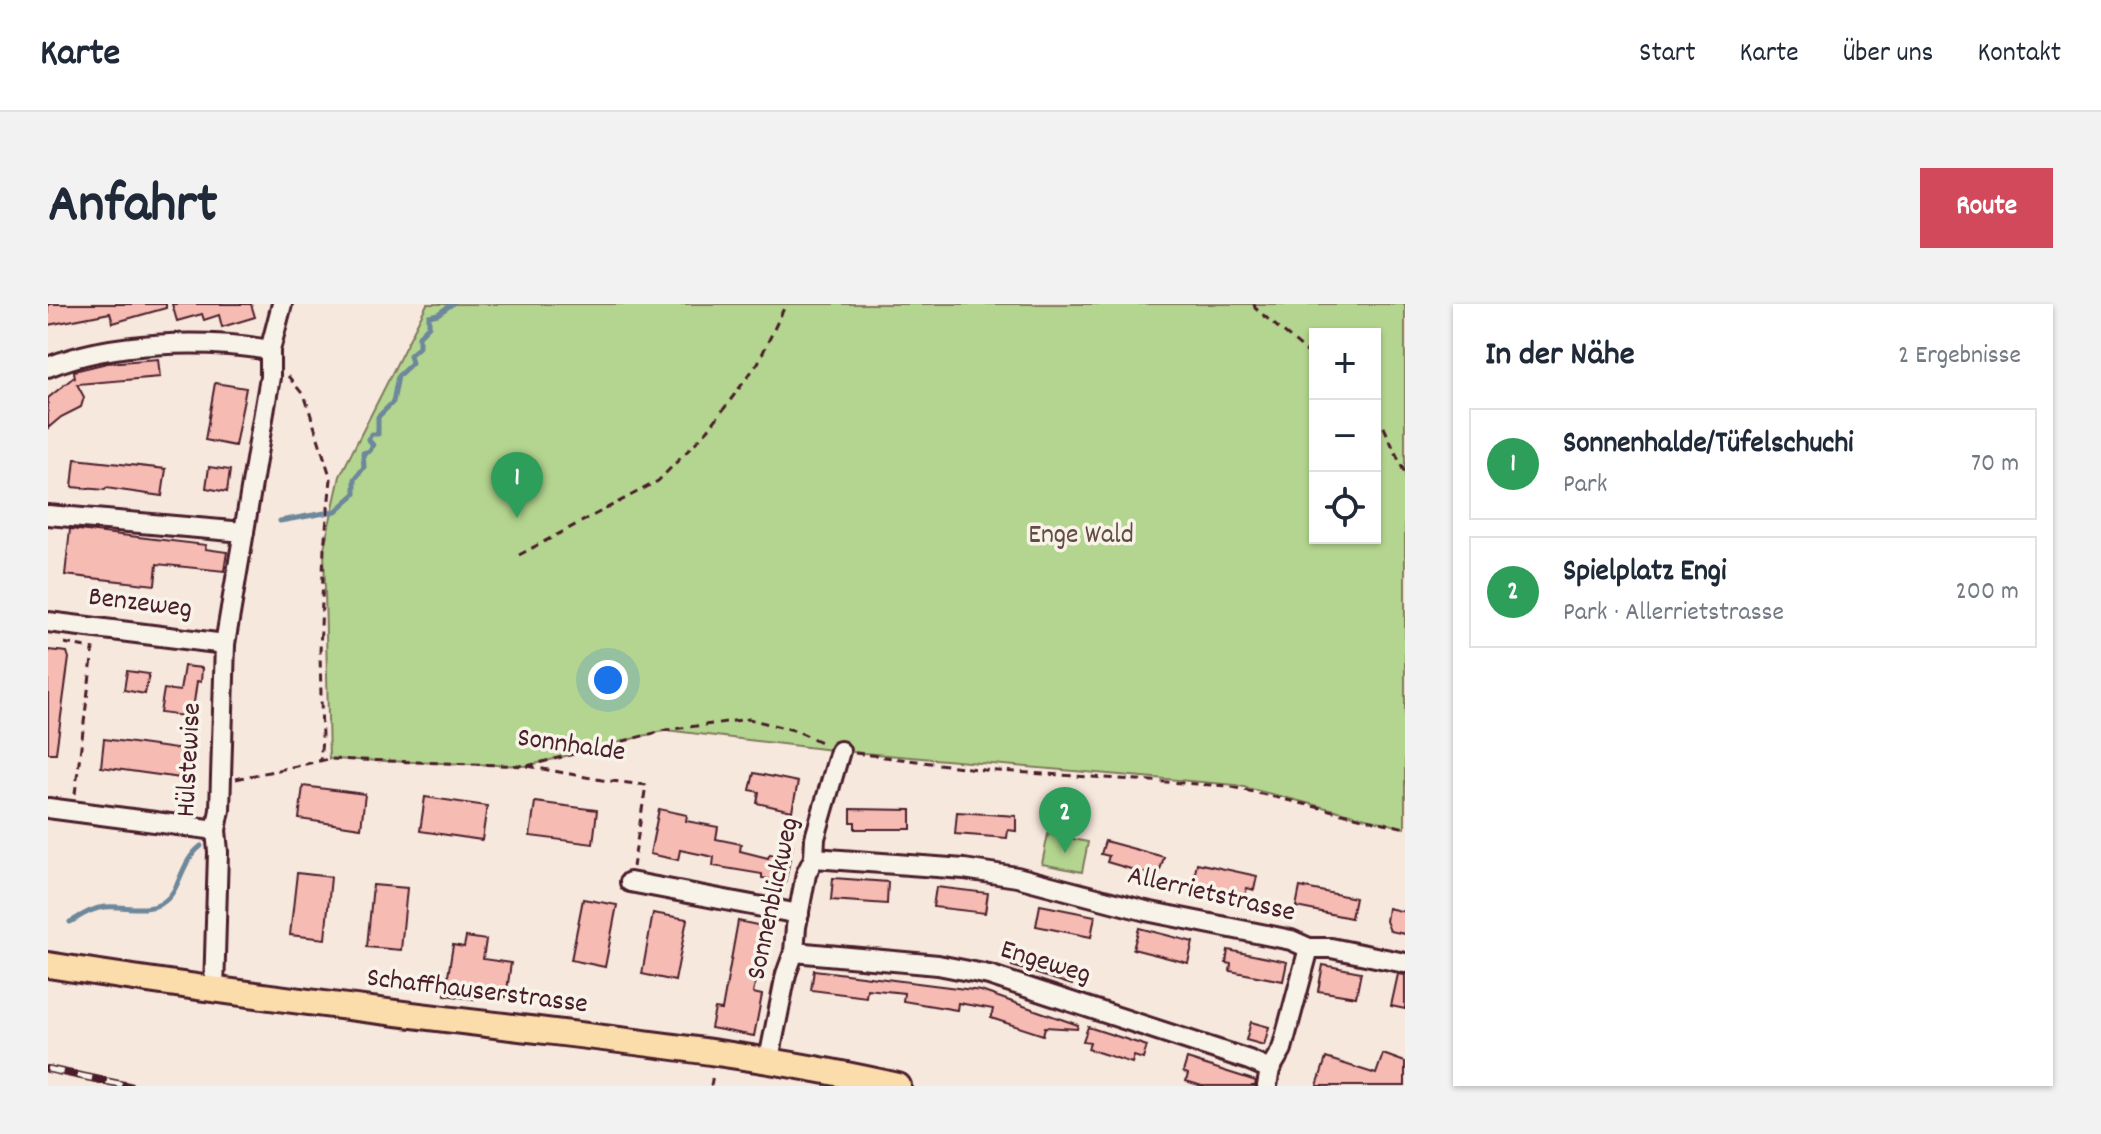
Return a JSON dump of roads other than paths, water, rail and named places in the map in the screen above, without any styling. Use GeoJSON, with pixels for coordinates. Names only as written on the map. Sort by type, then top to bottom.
{"type":"FeatureCollection","features":[{"type":"Feature","properties":{"kind":"main road","name":"Schaffhauserstrasse"},"geometry":{"type":"LineString","coordinates":[[48,965],[214,991],[769,1059],[898,1086]]}},
{"type":"Feature","properties":{"kind":"street","name":"Hülstewise"},"geometry":{"type":"LineString","coordinates":[[214,991],[216,830],[221,780],[225,644],[270,377],[270,350],[282,304]]}},
{"type":"Feature","properties":{"kind":"street"},"geometry":{"type":"LineString","coordinates":[[48,367],[90,354],[138,348],[204,345],[270,350]]}},
{"type":"Feature","properties":{"kind":"street"},"geometry":{"type":"LineString","coordinates":[[48,515],[244,532]]}},
{"type":"Feature","properties":{"kind":"street","name":"Benzeweg"},"geometry":{"type":"LineString","coordinates":[[48,622],[225,644]]}},
{"type":"Feature","properties":{"kind":"street","name":"Sonnenblickweg"},"geometry":{"type":"LineString","coordinates":[[769,1059],[786,974],[794,952],[806,874],[814,858],[815,838],[840,751]]}},
{"type":"Feature","properties":{"kind":"street"},"geometry":{"type":"LineString","coordinates":[[48,808],[216,830]]}},
{"type":"Feature","properties":{"kind":"street","name":"Allerrietstrasse"},"geometry":{"type":"LineString","coordinates":[[814,858],[964,869],[1017,877],[1146,911],[1291,940],[1309,948],[1331,948],[1405,963]]}},
{"type":"Feature","properties":{"kind":"street"},"geometry":{"type":"LineString","coordinates":[[630,882],[799,914]]}},
{"type":"Feature","properties":{"kind":"street"},"geometry":{"type":"LineString","coordinates":[[1269,1077],[1282,1049],[1309,948]]}},
{"type":"Feature","properties":{"kind":"street","name":"Engeweg"},"geometry":{"type":"LineString","coordinates":[[794,952],[938,965],[989,975],[1221,1050],[1269,1077]]}},
{"type":"Feature","properties":{"kind":"waterway"},"geometry":{"type":"LineString","coordinates":[[280,521],[336,511],[355,494],[355,479],[364,467],[363,453],[370,451],[373,445],[368,439],[372,434],[378,434],[378,417],[393,402],[398,376],[412,363],[410,355],[419,347],[419,336],[429,326],[429,316],[452,304]]}},
{"type":"Feature","properties":{"kind":"waterway"},"geometry":{"type":"LineString","coordinates":[[70,922],[100,908],[142,908],[162,903],[173,892],[188,861],[201,846]]}},
{"type":"Feature","properties":{"kind":"railway"},"geometry":{"type":"LineString","coordinates":[[48,1069],[129,1086]]}},
{"type":"Feature","properties":{"kind":"place","name":"Sonnenhalde/Tüfelschuchi"},"geometry":{"type":"Point","coordinates":[517,518]}},
{"type":"Feature","properties":{"kind":"place","name":"Spielplatz Engi"},"geometry":{"type":"Point","coordinates":[1065,853]}},
{"type":"Feature","properties":{"kind":"park label","name":"Enge Wald"},"geometry":{"type":"Point","coordinates":[1081,537]}}]}
